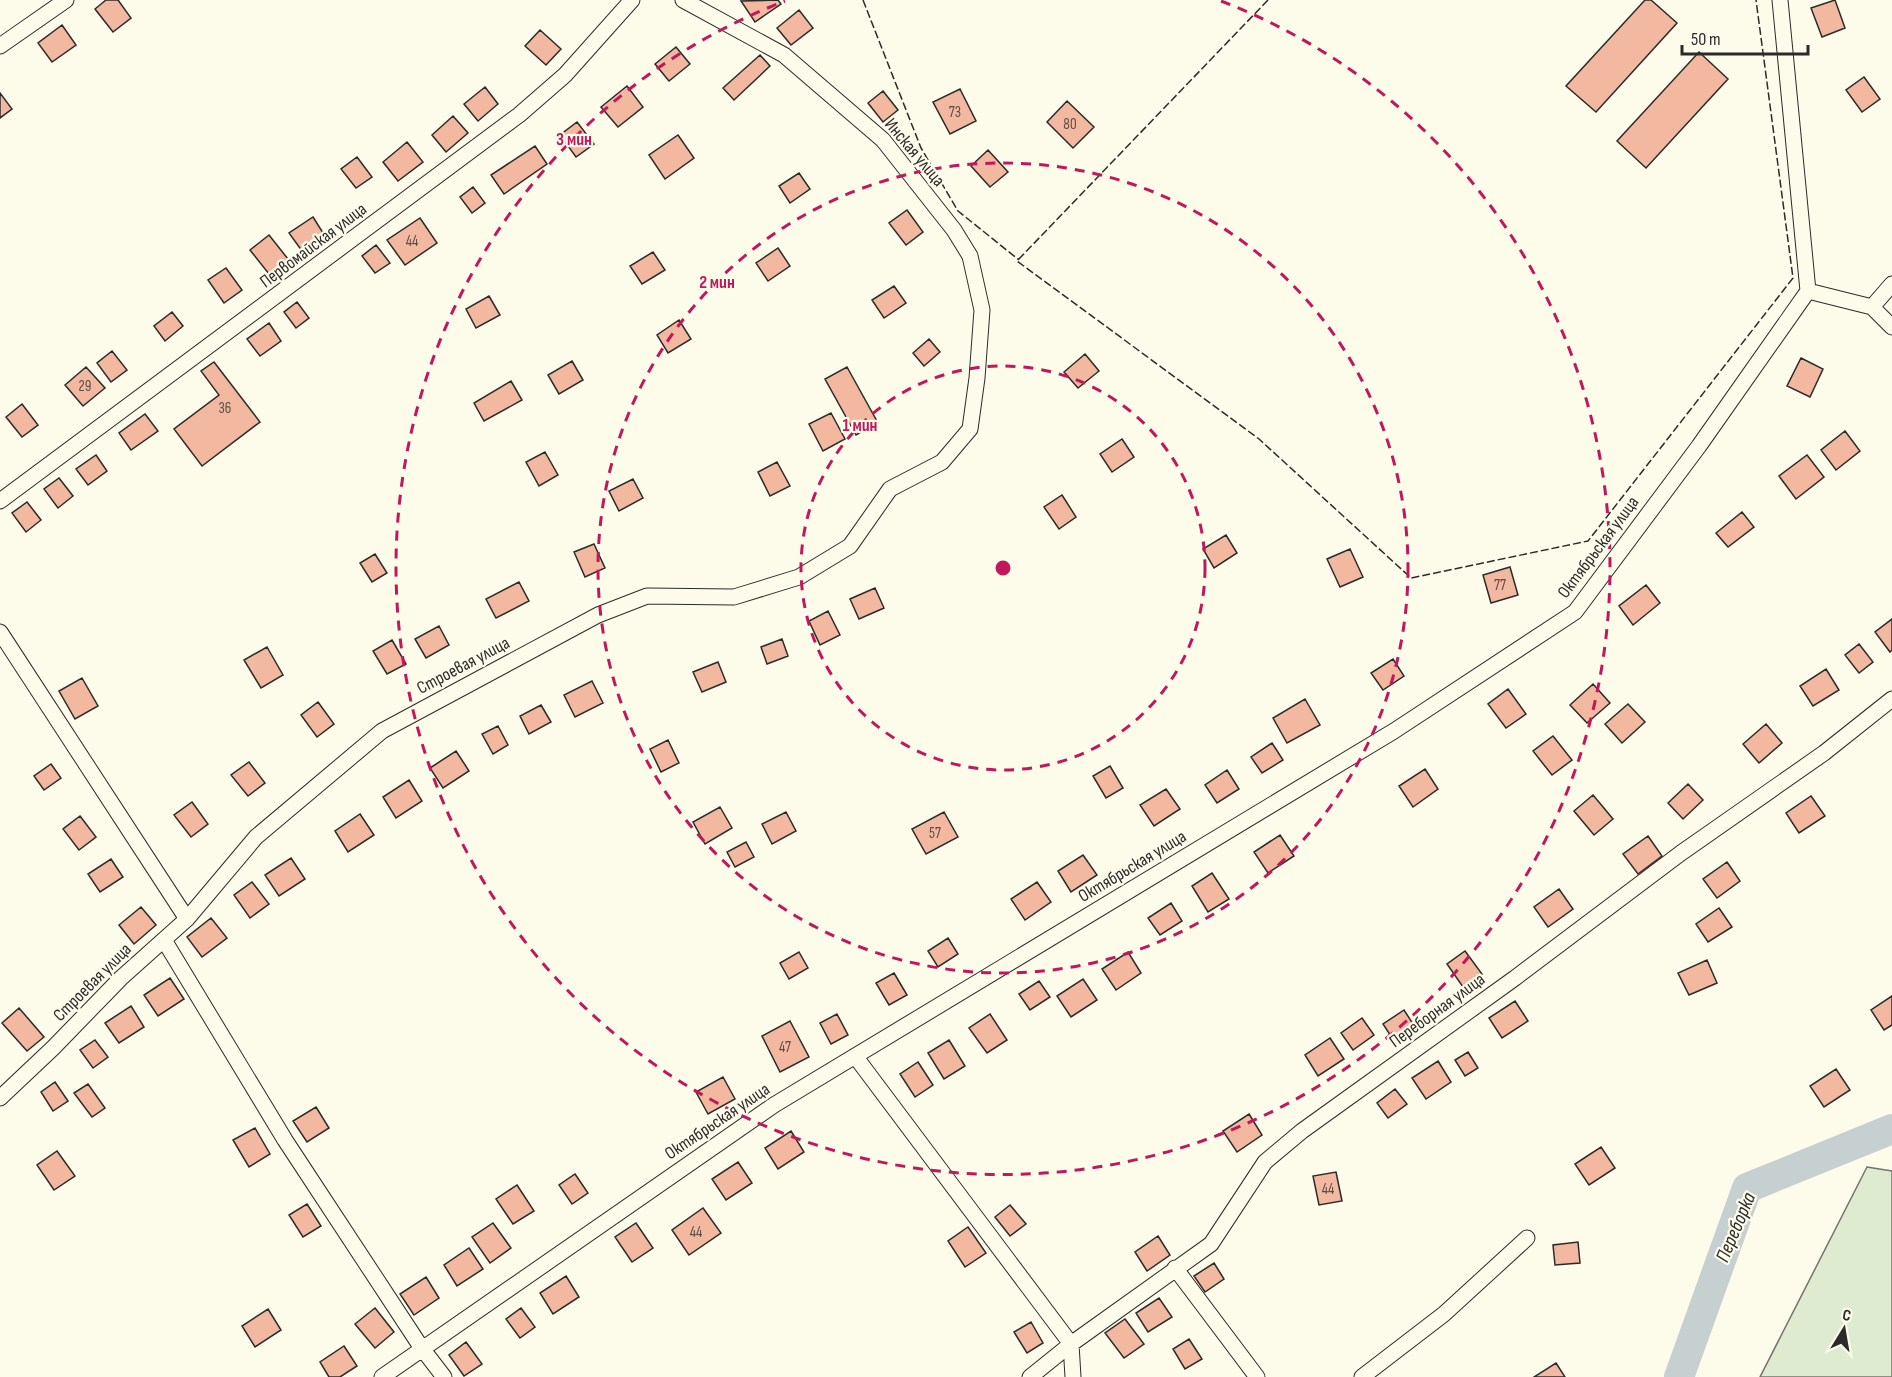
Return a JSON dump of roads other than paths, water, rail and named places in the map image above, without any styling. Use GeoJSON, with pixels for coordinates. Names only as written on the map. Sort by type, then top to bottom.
{"type":"FeatureCollection","features":[{"type":"Feature","properties":{"kind":"street"},"geometry":{"type":"LineString","coordinates":[[0,46],[66,0]]}},
{"type":"Feature","properties":{"kind":"street","name":"Первомайская улица"},"geometry":{"type":"LineString","coordinates":[[0,501],[519,115],[565,75],[632,0]]}},
{"type":"Feature","properties":{"kind":"street","name":"Инская улица"},"geometry":{"type":"LineString","coordinates":[[683,0],[793,63],[883,140],[954,230],[970,256],[982,310],[977,378]]}},
{"type":"Feature","properties":{"kind":"street"},"geometry":{"type":"LineString","coordinates":[[1780,0],[1808,291],[1872,307],[1892,327]]}},
{"type":"Feature","properties":{"kind":"street"},"geometry":{"type":"LineString","coordinates":[[1872,307],[1892,284]]}},
{"type":"Feature","properties":{"kind":"street","name":"Октябрьская улица"},"geometry":{"type":"LineString","coordinates":[[382,1377],[421,1347],[774,1105],[1394,731],[1575,612],[1699,446],[1808,291]]}},
{"type":"Feature","properties":{"kind":"street","name":"Строевая улица"},"geometry":{"type":"LineString","coordinates":[[0,1098],[54,1048],[121,978],[187,920],[256,837],[382,731],[607,611],[647,596],[734,597],[799,578],[850,546],[890,489],[942,462],[970,429],[977,378]]}},
{"type":"Feature","properties":{"kind":"street"},"geometry":{"type":"LineString","coordinates":[[0,632],[187,920]]}},
{"type":"Feature","properties":{"kind":"street","name":"Переборная улица"},"geometry":{"type":"LineString","coordinates":[[1030,1377],[1071,1344],[1211,1244],[1265,1162],[1302,1131],[1515,978],[1681,853],[1824,753],[1892,699]]}},
{"type":"Feature","properties":{"kind":"street"},"geometry":{"type":"LineString","coordinates":[[164,940],[285,1140],[421,1347],[444,1377]]}},
{"type":"Feature","properties":{"kind":"street"},"geometry":{"type":"LineString","coordinates":[[855,1056],[1071,1344],[1073,1377]]}},
{"type":"Feature","properties":{"kind":"street"},"geometry":{"type":"LineString","coordinates":[[1362,1377],[1444,1314],[1527,1238]]}},
{"type":"Feature","properties":{"kind":"street"},"geometry":{"type":"LineString","coordinates":[[1175,1268],[1257,1377]]}},
{"type":"Feature","properties":{"kind":"waterway","name":"Переборка"},"geometry":{"type":"LineString","coordinates":[[1679,1377],[1747,1188],[1892,1129]]}}]}
